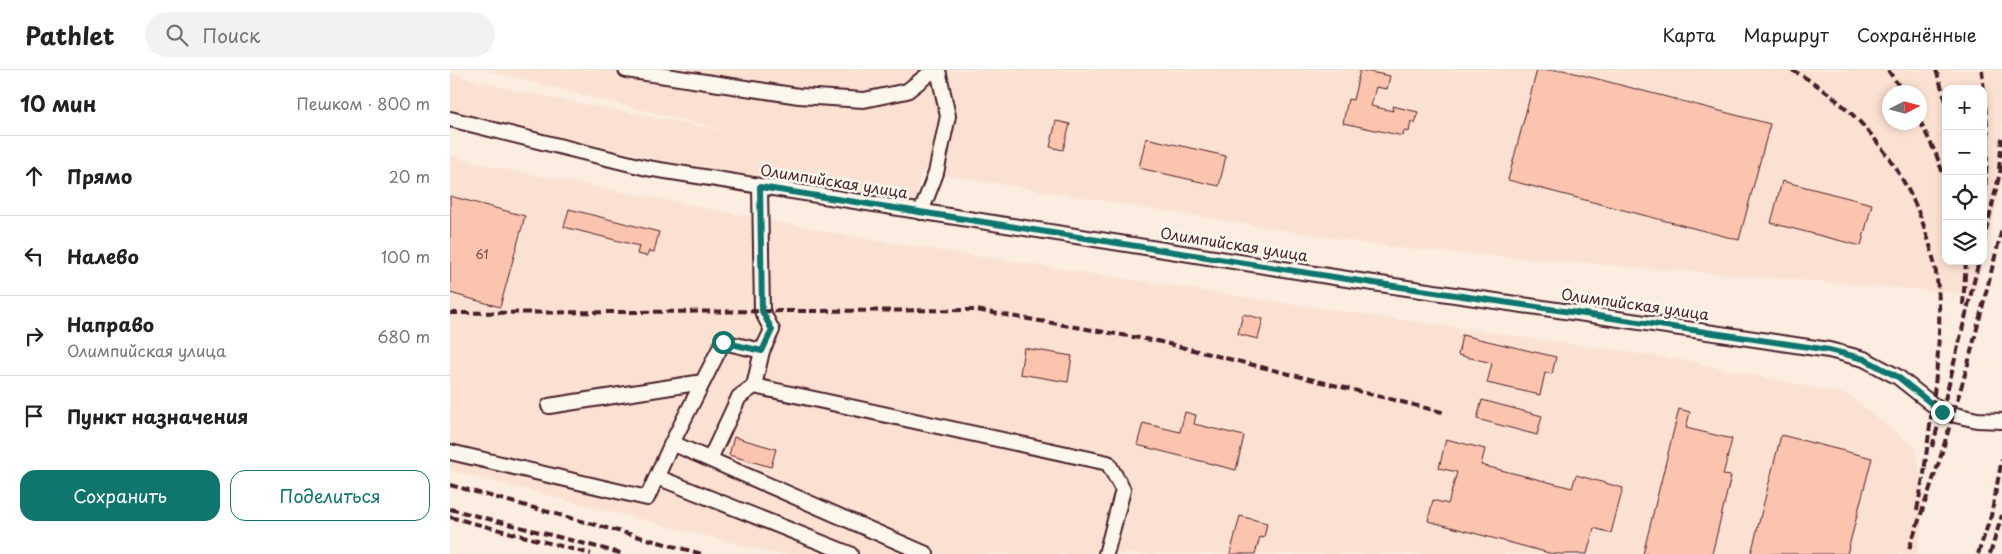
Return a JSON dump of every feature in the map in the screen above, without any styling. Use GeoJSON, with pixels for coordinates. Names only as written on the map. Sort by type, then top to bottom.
{"type":"FeatureCollection","features":[{"type":"Feature","properties":{"kind":"street"},"geometry":{"type":"LineString","coordinates":[[626,70],[799,96],[864,100],[907,91],[936,70],[948,116],[936,173],[921,212]]}},
{"type":"Feature","properties":{"kind":"street","name":"Олимпийская улица"},"geometry":{"type":"LineString","coordinates":[[450,119],[647,168],[760,187],[1363,281],[1829,350],[1864,359],[1898,377],[1942,412],[1977,420],[2002,421]]}},
{"type":"Feature","properties":{"kind":"street"},"geometry":{"type":"LineString","coordinates":[[710,459],[739,397],[754,386],[762,351],[772,330],[762,311],[760,187]]}},
{"type":"Feature","properties":{"kind":"street"},"geometry":{"type":"LineString","coordinates":[[450,452],[647,498],[672,442],[723,342],[762,351]]}},
{"type":"Feature","properties":{"kind":"street"},"geometry":{"type":"LineString","coordinates":[[549,406],[703,382]]}},
{"type":"Feature","properties":{"kind":"street"},"geometry":{"type":"LineString","coordinates":[[754,386],[1108,463],[1123,490],[1106,554]]}},
{"type":"Feature","properties":{"kind":"street"},"geometry":{"type":"LineString","coordinates":[[672,442],[926,554]]}},
{"type":"Feature","properties":{"kind":"street"},"geometry":{"type":"LineString","coordinates":[[657,477],[850,554]]}},
{"type":"Feature","properties":{"kind":"shaded area"},"geometry":{"type":"Polygon","coordinates":[[[485,70],[2002,70],[2002,180],[1987,242],[1987,85],[1942,85],[1942,265],[1982,265],[1975,294],[1395,248],[921,171],[915,204],[743,178],[450,113],[450,73],[515,91],[731,132],[485,70]]]}},
{"type":"Feature","properties":{"kind":"shaded area"},"geometry":{"type":"Polygon","coordinates":[[[450,156],[494,167],[864,239],[1236,296],[1682,360],[1848,395],[1915,447],[1925,500],[1917,554],[776,554],[450,470],[450,156]]]}},
{"type":"Feature","properties":{"kind":"building"},"geometry":{"type":"Polygon","coordinates":[[[1360,70],[1390,76],[1387,89],[1376,87],[1371,106],[1393,111],[1392,106],[1418,112],[1415,124],[1411,121],[1409,132],[1404,131],[1403,136],[1343,123],[1348,99],[1353,100],[1360,70]]]}},
{"type":"Feature","properties":{"kind":"building"},"geometry":{"type":"Polygon","coordinates":[[[1537,70],[1563,70],[1770,124],[1739,240],[1508,180],[1537,70]]]}},
{"type":"Feature","properties":{"kind":"building"},"geometry":{"type":"Polygon","coordinates":[[[1056,121],[1070,124],[1063,150],[1050,147],[1056,121]]]}},
{"type":"Feature","properties":{"kind":"building"},"geometry":{"type":"Polygon","coordinates":[[[1146,138],[1226,156],[1219,186],[1139,168],[1146,138]]]}},
{"type":"Feature","properties":{"kind":"building"},"geometry":{"type":"Polygon","coordinates":[[[1782,181],[1872,204],[1861,246],[1771,223],[1782,181]]]}},
{"type":"Feature","properties":{"kind":"building"},"geometry":{"type":"Polygon","coordinates":[[[450,196],[525,216],[500,307],[450,293],[450,196]]]}},
{"type":"Feature","properties":{"kind":"building"},"geometry":{"type":"Polygon","coordinates":[[[569,209],[659,232],[654,252],[649,251],[647,256],[637,254],[639,246],[564,227],[569,209]]]}},
{"type":"Feature","properties":{"kind":"building"},"geometry":{"type":"Polygon","coordinates":[[[1243,314],[1263,319],[1258,339],[1238,334],[1243,314]]]}},
{"type":"Feature","properties":{"kind":"building"},"geometry":{"type":"Polygon","coordinates":[[[1462,335],[1556,357],[1552,374],[1545,373],[1540,395],[1487,383],[1492,363],[1458,355],[1462,335]]]}},
{"type":"Feature","properties":{"kind":"building"},"geometry":{"type":"Polygon","coordinates":[[[1024,348],[1072,356],[1068,382],[1020,374],[1024,348]]]}},
{"type":"Feature","properties":{"kind":"building"},"geometry":{"type":"Polygon","coordinates":[[[1482,400],[1542,416],[1537,435],[1477,419],[1482,400]]]}},
{"type":"Feature","properties":{"kind":"building"},"geometry":{"type":"Polygon","coordinates":[[[1679,409],[1690,412],[1686,428],[1732,439],[1723,475],[1731,476],[1712,554],[1643,554],[1679,409]]]}},
{"type":"Feature","properties":{"kind":"building"},"geometry":{"type":"Polygon","coordinates":[[[1185,412],[1196,415],[1194,424],[1244,436],[1236,470],[1137,445],[1143,423],[1180,432],[1185,412]]]}},
{"type":"Feature","properties":{"kind":"building"},"geometry":{"type":"Polygon","coordinates":[[[1781,435],[1872,458],[1847,554],[1751,554],[1781,435]]]}},
{"type":"Feature","properties":{"kind":"building"},"geometry":{"type":"Polygon","coordinates":[[[734,437],[776,449],[771,467],[729,455],[734,437]]]}},
{"type":"Feature","properties":{"kind":"building"},"geometry":{"type":"Polygon","coordinates":[[[1446,439],[1485,449],[1481,465],[1572,488],[1576,475],[1623,488],[1611,533],[1594,528],[1587,554],[1553,554],[1428,521],[1433,500],[1448,504],[1457,472],[1439,468],[1446,439]]]}},
{"type":"Feature","properties":{"kind":"building"},"geometry":{"type":"Polygon","coordinates":[[[1240,516],[1267,523],[1264,538],[1260,537],[1255,554],[1230,554],[1240,516]]]}},
{"type":"Feature","properties":{"kind":"railway"},"geometry":{"type":"LineString","coordinates":[[1792,70],[1822,89],[1850,112],[1874,138],[1896,168],[1913,200],[1926,234],[1935,268],[1939,325],[1937,368],[1924,474]]}},
{"type":"Feature","properties":{"kind":"railway"},"geometry":{"type":"LineString","coordinates":[[1888,70],[1898,85]]}},
{"type":"Feature","properties":{"kind":"railway"},"geometry":{"type":"LineString","coordinates":[[1936,70],[1942,89]]}},
{"type":"Feature","properties":{"kind":"railway"},"geometry":{"type":"LineString","coordinates":[[1982,70],[1988,137],[1984,220]]}},
{"type":"Feature","properties":{"kind":"railway"},"geometry":{"type":"LineString","coordinates":[[1924,130],[1944,175]]}},
{"type":"Feature","properties":{"kind":"railway"},"geometry":{"type":"LineString","coordinates":[[1999,169],[2002,138]]}},
{"type":"Feature","properties":{"kind":"railway"},"geometry":{"type":"LineString","coordinates":[[1987,226],[2002,164]]}},
{"type":"Feature","properties":{"kind":"railway"},"geometry":{"type":"LineString","coordinates":[[1909,549],[1939,462],[1968,364],[2002,229]]}},
{"type":"Feature","properties":{"kind":"railway"},"geometry":{"type":"LineString","coordinates":[[1963,305],[1966,265]]}},
{"type":"Feature","properties":{"kind":"railway"},"geometry":{"type":"LineString","coordinates":[[1932,447],[1978,265]]}},
{"type":"Feature","properties":{"kind":"railway"},"geometry":{"type":"LineString","coordinates":[[450,313],[976,310],[1157,341],[1446,413]]}},
{"type":"Feature","properties":{"kind":"railway"},"geometry":{"type":"LineString","coordinates":[[1978,554],[1991,516],[2002,459]]}},
{"type":"Feature","properties":{"kind":"railway"},"geometry":{"type":"LineString","coordinates":[[1917,510],[1925,468]]}},
{"type":"Feature","properties":{"kind":"railway"},"geometry":{"type":"LineString","coordinates":[[450,485],[702,554]]}},
{"type":"Feature","properties":{"kind":"railway"},"geometry":{"type":"LineString","coordinates":[[450,509],[624,554]]}},
{"type":"Feature","properties":{"kind":"railway"},"geometry":{"type":"LineString","coordinates":[[1990,554],[2002,515]]}},
{"type":"Feature","properties":{"kind":"railway"},"geometry":{"type":"LineString","coordinates":[[450,517],[591,554]]}},
{"type":"Feature","properties":{"kind":"route"},"geometry":{"type":"LineString","coordinates":[[723,342],[762,351],[772,330],[762,311],[760,187],[1353,280],[1829,350],[1864,359],[1898,377],[1942,412]]}}]}
